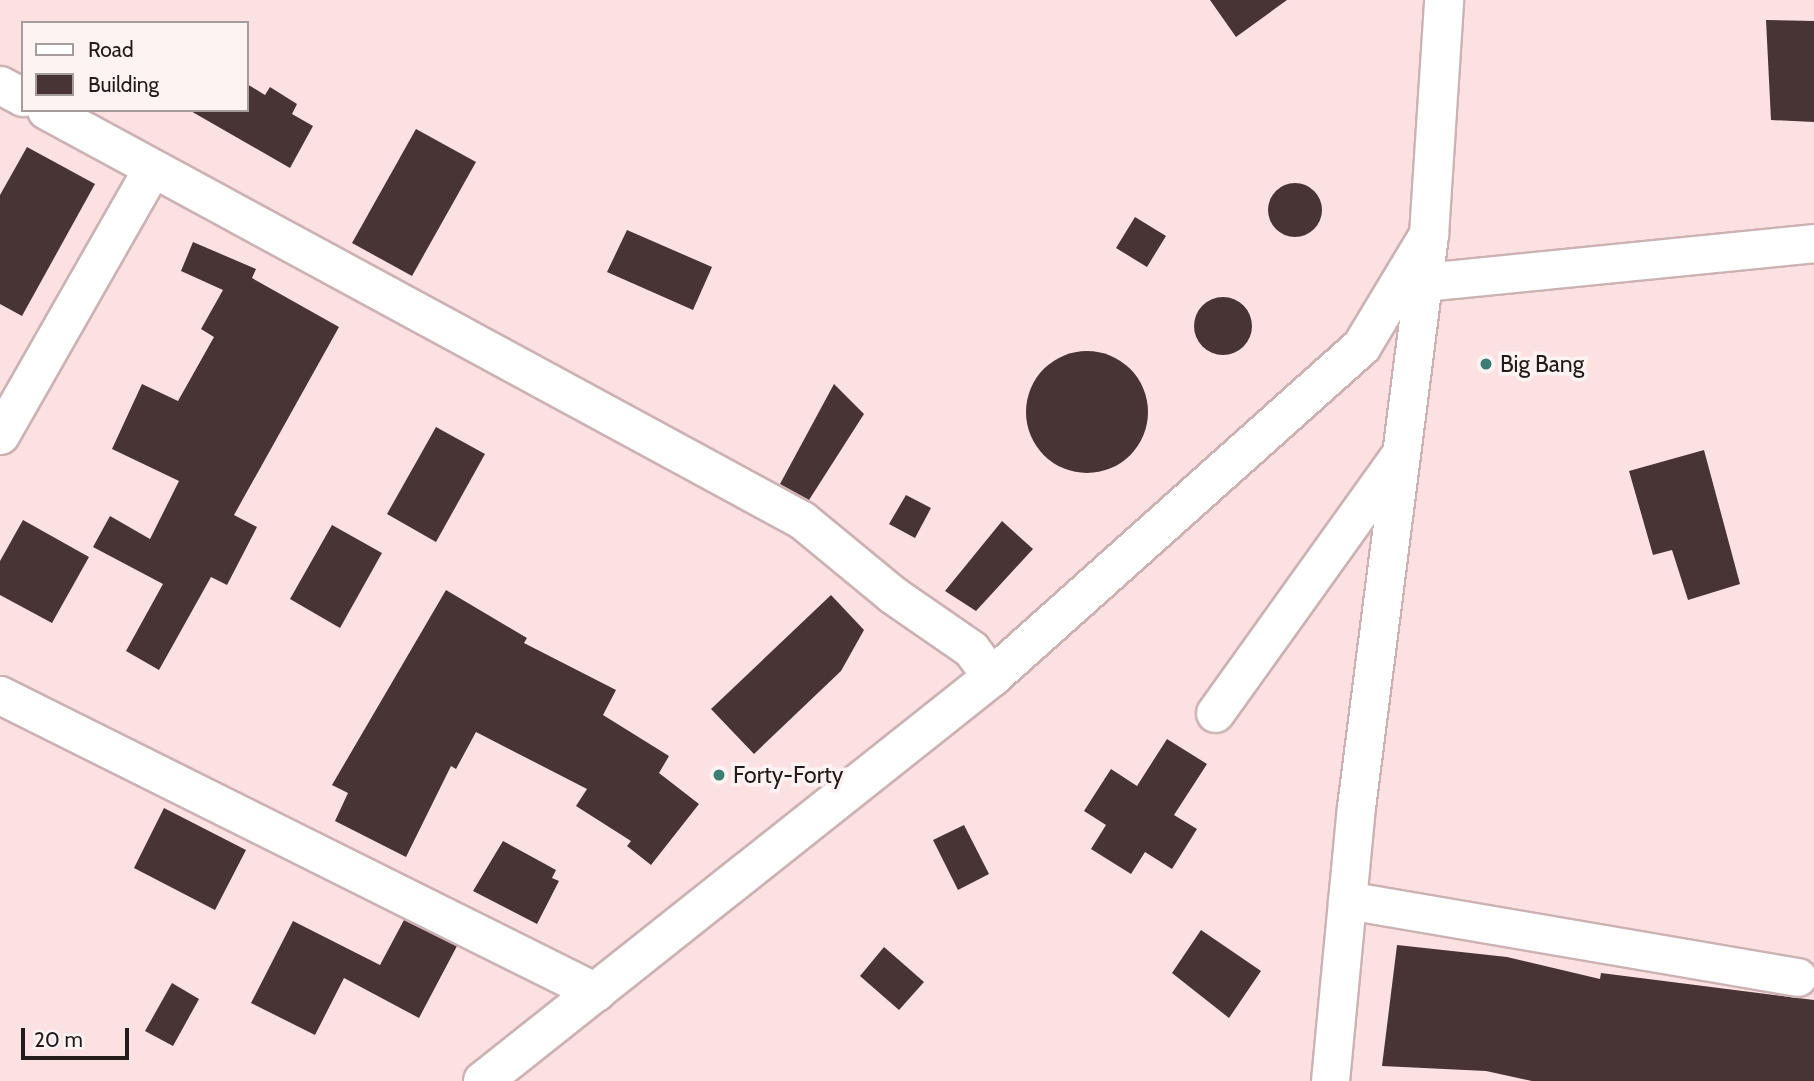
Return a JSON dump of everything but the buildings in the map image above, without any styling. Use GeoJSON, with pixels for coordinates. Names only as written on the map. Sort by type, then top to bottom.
{"type":"FeatureCollection","features":[{"type":"Feature","properties":{"kind":"street"},"geometry":{"type":"LineString","coordinates":[[1330,1081],[1347,900],[1429,235],[1444,0]]}},
{"type":"Feature","properties":{"kind":"street"},"geometry":{"type":"LineString","coordinates":[[0,85],[21,96]]}},
{"type":"Feature","properties":{"kind":"street"},"geometry":{"type":"LineString","coordinates":[[50,112],[802,520],[893,595],[971,649],[992,677]]}},
{"type":"Feature","properties":{"kind":"street"},"geometry":{"type":"LineString","coordinates":[[0,435],[152,167]]}},
{"type":"Feature","properties":{"kind":"street"},"geometry":{"type":"LineString","coordinates":[[483,1081],[992,677],[1362,346],[1429,235]]}},
{"type":"Feature","properties":{"kind":"street"},"geometry":{"type":"LineString","coordinates":[[1424,282],[1814,243]]}},
{"type":"Feature","properties":{"kind":"street"},"geometry":{"type":"LineString","coordinates":[[1215,713],[1402,453]]}},
{"type":"Feature","properties":{"kind":"street"},"geometry":{"type":"LineString","coordinates":[[0,695],[596,992]]}},
{"type":"Feature","properties":{"kind":"street"},"geometry":{"type":"LineString","coordinates":[[1347,900],[1797,977]]}},
{"type":"Feature","properties":{"kind":"place","name":"Big Bang"},"geometry":{"type":"Point","coordinates":[1486,364]}},
{"type":"Feature","properties":{"kind":"place","name":"Forty-Forty"},"geometry":{"type":"Point","coordinates":[719,775]}}]}
